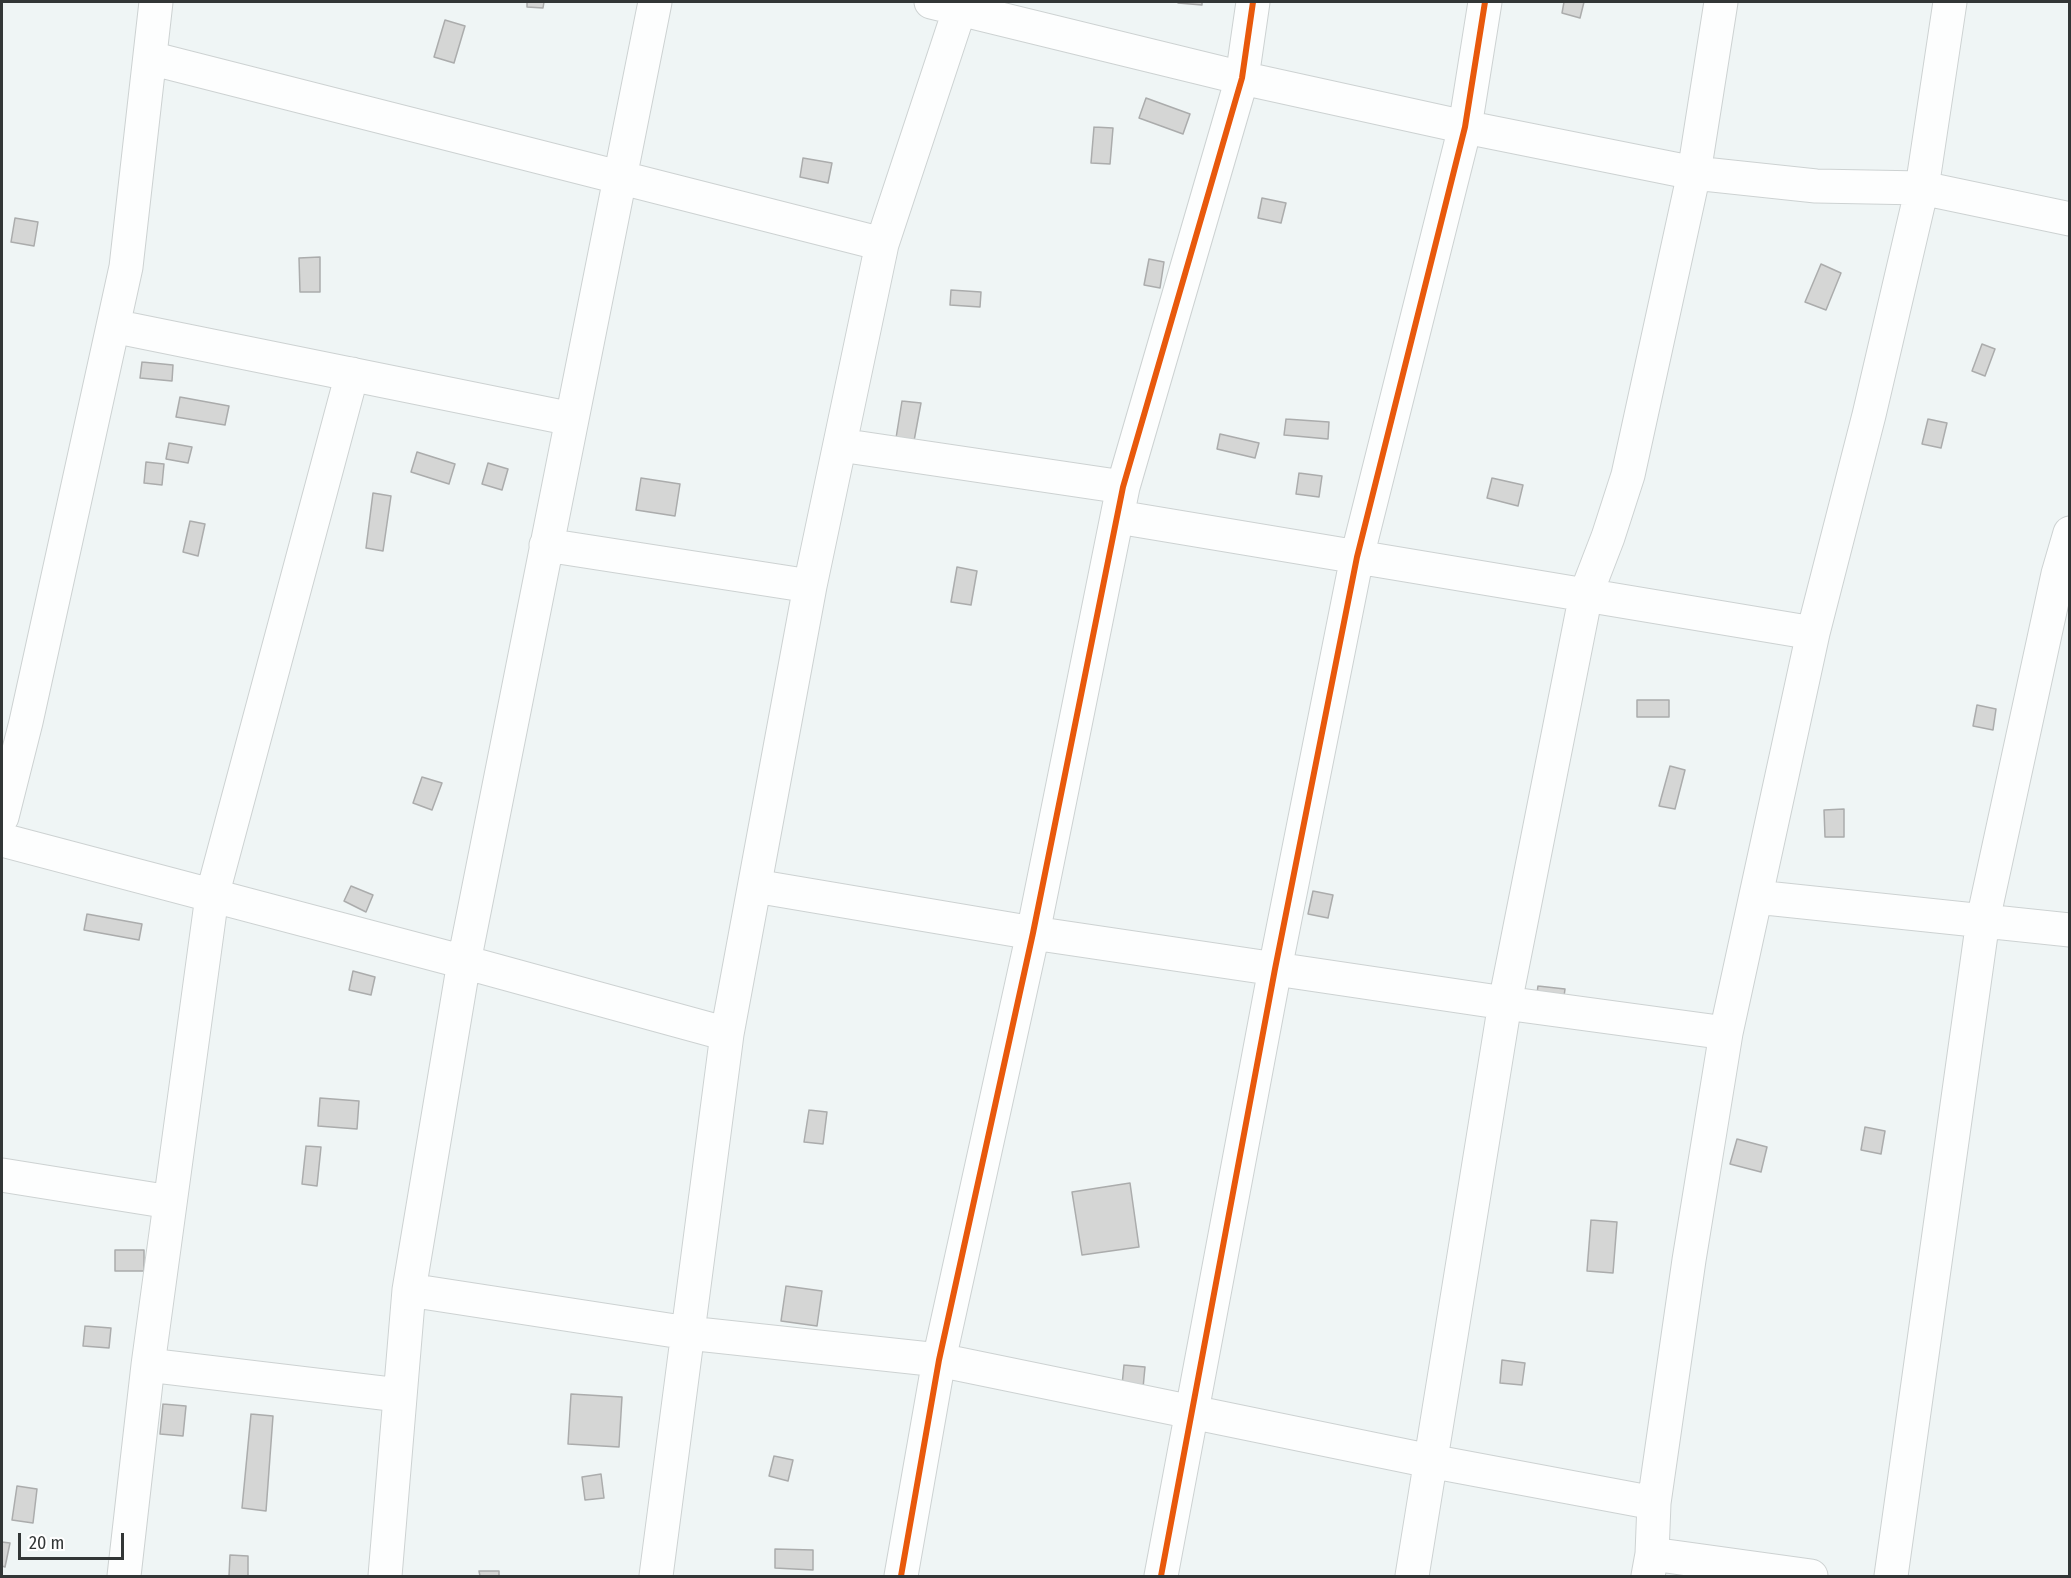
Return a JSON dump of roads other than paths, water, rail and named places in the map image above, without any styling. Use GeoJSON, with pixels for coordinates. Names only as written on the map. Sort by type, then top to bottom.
{"type":"FeatureCollection","features":[{"type":"Feature","properties":{"kind":"street"},"geometry":{"type":"LineString","coordinates":[[2,817],[26,722],[126,267],[156,2]]}},
{"type":"Feature","properties":{"kind":"street"},"geometry":{"type":"LineString","coordinates":[[385,1576],[408,1290],[464,962],[655,2]]}},
{"type":"Feature","properties":{"kind":"street"},"geometry":{"type":"LineString","coordinates":[[901,1576],[939,1360],[1033,933],[1120,502],[1242,78],[1253,2]]}},
{"type":"Feature","properties":{"kind":"street"},"geometry":{"type":"LineString","coordinates":[[1161,1576],[1275,969],[1358,557],[1465,127],[1485,2]]}},
{"type":"Feature","properties":{"kind":"street"},"geometry":{"type":"LineString","coordinates":[[1412,1576],[1505,1003],[1586,594],[1628,475],[1694,173],[1721,2]]}},
{"type":"Feature","properties":{"kind":"street"},"geometry":{"type":"LineString","coordinates":[[1811,1576],[1650,1565],[1654,1503],[1689,1260],[1726,1033],[1813,633],[1869,415],[1922,188],[1950,2]]}},
{"type":"Feature","properties":{"kind":"street"},"geometry":{"type":"LineString","coordinates":[[656,1576],[727,1034],[810,586],[882,244],[951,4],[1242,78],[1465,127],[1694,173],[1816,186],[1922,188],[2070,219]]}},
{"type":"Feature","properties":{"kind":"street"},"geometry":{"type":"LineString","coordinates":[[150,58],[882,244]]}},
{"type":"Feature","properties":{"kind":"street"},"geometry":{"type":"LineString","coordinates":[[113,326],[572,418]]}},
{"type":"Feature","properties":{"kind":"street"},"geometry":{"type":"LineString","coordinates":[[124,1576],[147,1365],[212,896],[351,374]]}},
{"type":"Feature","properties":{"kind":"street"},"geometry":{"type":"LineString","coordinates":[[840,445],[1120,502],[1358,557],[1813,633]]}},
{"type":"Feature","properties":{"kind":"street"},"geometry":{"type":"LineString","coordinates":[[1891,1576],[1983,920],[2058,574],[2070,533]]}},
{"type":"Feature","properties":{"kind":"street"},"geometry":{"type":"LineString","coordinates":[[546,545],[810,586]]}},
{"type":"Feature","properties":{"kind":"street"},"geometry":{"type":"LineString","coordinates":[[2,840],[727,1034]]}},
{"type":"Feature","properties":{"kind":"street"},"geometry":{"type":"LineString","coordinates":[[755,886],[1033,933],[1505,1003],[1726,1033]]}},
{"type":"Feature","properties":{"kind":"street"},"geometry":{"type":"LineString","coordinates":[[1756,897],[2070,930]]}},
{"type":"Feature","properties":{"kind":"street"},"geometry":{"type":"LineString","coordinates":[[2,1175],[170,1202]]}},
{"type":"Feature","properties":{"kind":"street"},"geometry":{"type":"LineString","coordinates":[[408,1290],[688,1333],[939,1360],[1430,1461],[1654,1503]]}},
{"type":"Feature","properties":{"kind":"street"},"geometry":{"type":"LineString","coordinates":[[147,1365],[399,1395]]}}]}
